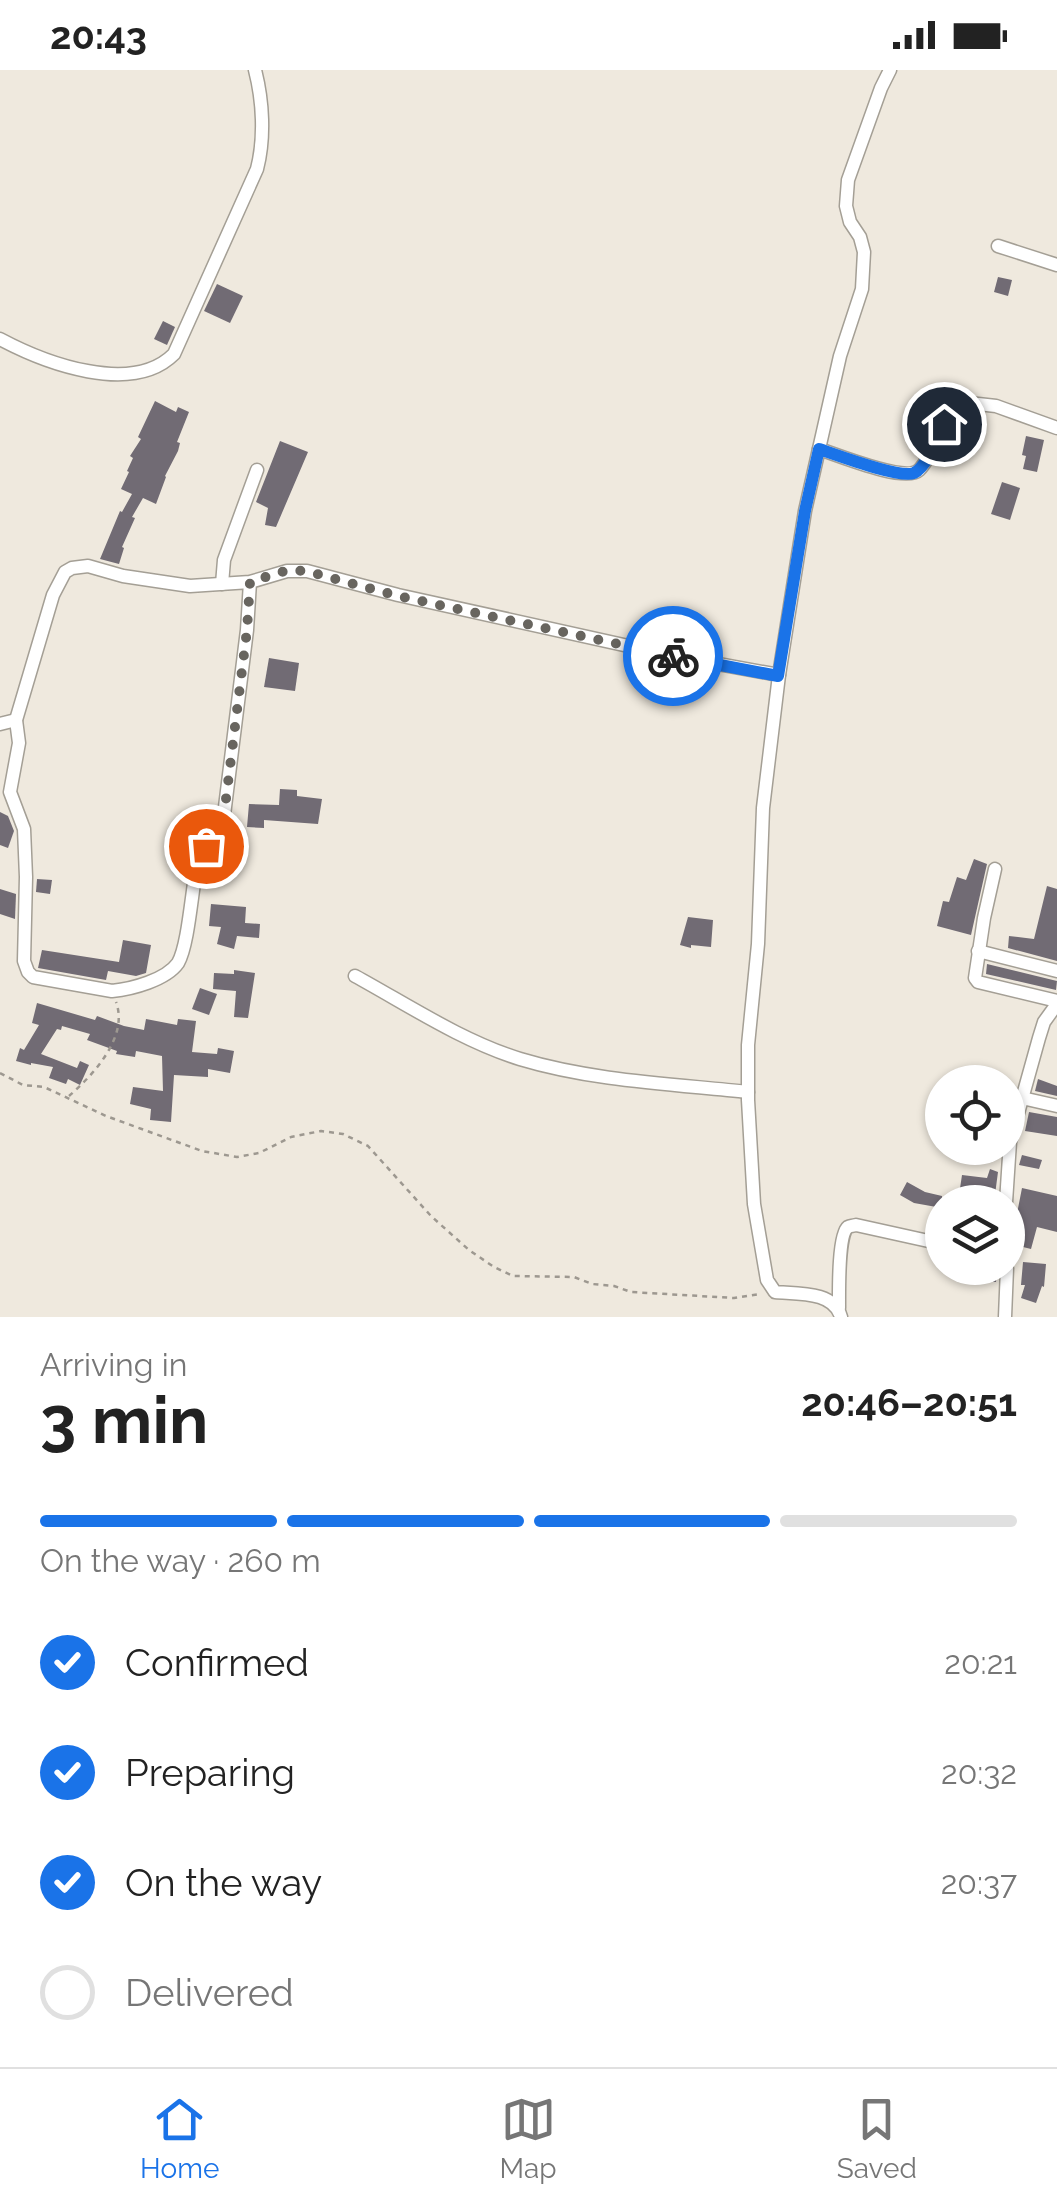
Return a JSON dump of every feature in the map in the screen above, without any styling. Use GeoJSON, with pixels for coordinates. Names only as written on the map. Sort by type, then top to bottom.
{"type":"FeatureCollection","features":[{"type":"Feature","properties":{"kind":"street"},"geometry":{"type":"LineString","coordinates":[[0,339],[48,361],[92,371],[123,373],[165,364],[174,354],[257,169],[261,123],[255,70]]}},
{"type":"Feature","properties":{"kind":"street"},"geometry":{"type":"LineString","coordinates":[[840,1312],[829,1299],[775,1292],[767,1280],[754,1204],[748,1045],[758,944],[763,808],[778,676],[805,511],[836,371],[862,289],[864,252],[846,206],[848,180],[890,70]]}},
{"type":"Feature","properties":{"kind":"street"},"geometry":{"type":"LineString","coordinates":[[998,246],[1057,265]]}},
{"type":"Feature","properties":{"kind":"street"},"geometry":{"type":"LineString","coordinates":[[819,449],[895,473],[913,474],[931,452],[950,409],[960,402],[996,406],[1057,428]]}},
{"type":"Feature","properties":{"kind":"street"},"geometry":{"type":"LineString","coordinates":[[222,584],[224,560],[257,470]]}},
{"type":"Feature","properties":{"kind":"street"},"geometry":{"type":"LineString","coordinates":[[250,582],[224,815],[220,832],[198,860],[183,950],[176,966],[165,974],[112,991],[34,977],[26,968],[24,829],[10,792],[19,743],[16,720],[53,595],[65,572],[72,568],[88,566],[190,586],[250,582],[288,570],[306,571],[398,596],[778,676]]}},
{"type":"Feature","properties":{"kind":"street"},"geometry":{"type":"LineString","coordinates":[[0,724],[16,720]]}},
{"type":"Feature","properties":{"kind":"street"},"geometry":{"type":"LineString","coordinates":[[995,868],[974,972],[978,982],[1057,1003],[1044,1022],[1025,1088]]}},
{"type":"Feature","properties":{"kind":"street"},"geometry":{"type":"LineString","coordinates":[[978,952],[1057,972]]}},
{"type":"Feature","properties":{"kind":"street"},"geometry":{"type":"LineString","coordinates":[[355,976],[482,1045],[520,1059],[572,1072],[748,1092]]}},
{"type":"Feature","properties":{"kind":"street"},"geometry":{"type":"LineString","coordinates":[[1025,1099],[1057,1106]]}},
{"type":"Feature","properties":{"kind":"street"},"geometry":{"type":"LineString","coordinates":[[840,1312],[842,1243],[849,1226],[925,1240]]}},
{"type":"Feature","properties":{"kind":"street"},"geometry":{"type":"LineString","coordinates":[[1005,1317],[1006,1285]]}},
{"type":"Feature","properties":{"kind":"path"},"geometry":{"type":"LineString","coordinates":[[67,1097],[86,1082],[108,1050],[120,1014],[112,991]]}},
{"type":"Feature","properties":{"kind":"path"},"geometry":{"type":"LineString","coordinates":[[0,1073],[202,1151],[237,1157],[259,1153],[291,1137],[320,1131],[343,1134],[368,1146],[431,1216],[470,1250],[513,1276],[574,1277],[645,1293],[734,1298],[775,1292]]}},
{"type":"Feature","properties":{"kind":"building"},"geometry":{"type":"Polygon","coordinates":[[[998,277],[1012,280],[1008,296],[994,292],[998,277]]]}},
{"type":"Feature","properties":{"kind":"building"},"geometry":{"type":"Polygon","coordinates":[[[217,284],[243,296],[230,323],[204,311],[217,284]]]}},
{"type":"Feature","properties":{"kind":"building"},"geometry":{"type":"Polygon","coordinates":[[[163,321],[175,327],[167,345],[154,339],[163,321]]]}},
{"type":"Feature","properties":{"kind":"building"},"geometry":{"type":"Polygon","coordinates":[[[155,401],[176,412],[178,407],[189,412],[177,442],[178,451],[156,504],[143,498],[132,517],[135,518],[119,564],[100,559],[120,511],[132,494],[121,489],[133,458],[130,456],[155,401]]]}},
{"type":"Feature","properties":{"kind":"building"},"geometry":{"type":"Polygon","coordinates":[[[1026,436],[1044,440],[1037,472],[1023,469],[1026,436]]]}},
{"type":"Feature","properties":{"kind":"building"},"geometry":{"type":"Polygon","coordinates":[[[280,441],[308,452],[276,527],[265,525],[268,508],[256,502],[280,441]]]}},
{"type":"Feature","properties":{"kind":"building"},"geometry":{"type":"Polygon","coordinates":[[[1002,482],[1020,488],[1010,520],[991,514],[1002,482]]]}},
{"type":"Feature","properties":{"kind":"building"},"geometry":{"type":"Polygon","coordinates":[[[269,658],[299,663],[295,691],[264,687],[269,658]]]}},
{"type":"Feature","properties":{"kind":"building"},"geometry":{"type":"Polygon","coordinates":[[[280,789],[322,799],[318,824],[264,820],[264,828],[247,827],[249,804],[279,805],[280,789]]]}},
{"type":"Feature","properties":{"kind":"building"},"geometry":{"type":"Polygon","coordinates":[[[0,812],[8,816],[14,831],[8,848],[0,845],[0,812]]]}},
{"type":"Feature","properties":{"kind":"building"},"geometry":{"type":"Polygon","coordinates":[[[974,859],[987,864],[971,935],[937,926],[943,901],[949,902],[957,877],[966,880],[974,859]]]}},
{"type":"Feature","properties":{"kind":"building"},"geometry":{"type":"Polygon","coordinates":[[[37,879],[52,880],[50,894],[36,892],[37,879]]]}},
{"type":"Feature","properties":{"kind":"building"},"geometry":{"type":"Polygon","coordinates":[[[1047,886],[1057,889],[1057,961],[1008,948],[1009,936],[1034,939],[1047,886]]]}},
{"type":"Feature","properties":{"kind":"building"},"geometry":{"type":"Polygon","coordinates":[[[0,889],[16,894],[15,919],[0,914],[0,889]]]}},
{"type":"Feature","properties":{"kind":"building"},"geometry":{"type":"Polygon","coordinates":[[[211,904],[246,907],[245,923],[260,924],[259,938],[237,936],[234,949],[217,944],[221,927],[209,926],[211,904]]]}},
{"type":"Feature","properties":{"kind":"building"},"geometry":{"type":"Polygon","coordinates":[[[688,917],[713,920],[711,947],[680,945],[688,917]]]}},
{"type":"Feature","properties":{"kind":"building"},"geometry":{"type":"Polygon","coordinates":[[[123,940],[151,945],[146,973],[136,976],[108,971],[106,980],[38,968],[42,950],[119,962],[123,940]]]}},
{"type":"Feature","properties":{"kind":"building"},"geometry":{"type":"Polygon","coordinates":[[[987,964],[1057,981],[1056,990],[986,974],[987,964]]]}},
{"type":"Feature","properties":{"kind":"building"},"geometry":{"type":"Polygon","coordinates":[[[234,970],[255,973],[248,1018],[234,1017],[236,991],[213,989],[214,973],[234,974],[234,970]]]}},
{"type":"Feature","properties":{"kind":"building"},"geometry":{"type":"Polygon","coordinates":[[[200,988],[217,994],[209,1015],[192,1009],[200,988]]]}},
{"type":"Feature","properties":{"kind":"building"},"geometry":{"type":"Polygon","coordinates":[[[37,1003],[144,1030],[146,1019],[177,1025],[178,1019],[196,1021],[192,1052],[217,1054],[218,1048],[234,1051],[230,1073],[208,1069],[208,1077],[174,1075],[171,1122],[150,1120],[151,1109],[130,1104],[133,1087],[163,1091],[162,1056],[136,1051],[135,1057],[116,1054],[117,1051],[87,1040],[90,1034],[62,1026],[41,1054],[77,1068],[80,1061],[89,1065],[80,1085],[68,1079],[66,1084],[49,1078],[53,1067],[16,1061],[20,1048],[24,1050],[39,1025],[32,1023],[37,1003]]]}},
{"type":"Feature","properties":{"kind":"building"},"geometry":{"type":"Polygon","coordinates":[[[1038,1079],[1057,1086],[1057,1096],[1035,1091],[1038,1079]]]}},
{"type":"Feature","properties":{"kind":"building"},"geometry":{"type":"Polygon","coordinates":[[[1029,1112],[1057,1117],[1057,1136],[1025,1131],[1029,1112]]]}},
{"type":"Feature","properties":{"kind":"building"},"geometry":{"type":"Polygon","coordinates":[[[1025,1156],[1042,1160],[1039,1169],[1019,1165],[1025,1165],[1025,1156]]]}},
{"type":"Feature","properties":{"kind":"building"},"geometry":{"type":"Polygon","coordinates":[[[990,1169],[998,1172],[996,1185],[961,1185],[962,1175],[987,1178],[990,1169]]]}},
{"type":"Feature","properties":{"kind":"building"},"geometry":{"type":"Polygon","coordinates":[[[907,1182],[925,1192],[925,1205],[914,1203],[900,1195],[907,1182]]]}},
{"type":"Feature","properties":{"kind":"building"},"geometry":{"type":"Polygon","coordinates":[[[1025,1189],[1057,1196],[1057,1232],[1037,1227],[1031,1249],[1025,1248],[1025,1189]]]}},
{"type":"Feature","properties":{"kind":"building"},"geometry":{"type":"Polygon","coordinates":[[[1025,1262],[1046,1264],[1044,1287],[1036,1303],[1021,1298],[1025,1262]]]}},
{"type":"Feature","properties":{"kind":"way so far"},"geometry":{"type":"LineString","coordinates":[[206,846],[220,832],[224,815],[250,582],[288,570],[306,571],[398,596],[673,656]]}},
{"type":"Feature","properties":{"kind":"route"},"geometry":{"type":"LineString","coordinates":[[673,656],[778,676],[819,449],[895,473],[913,474],[931,452],[944,424]]}}]}
